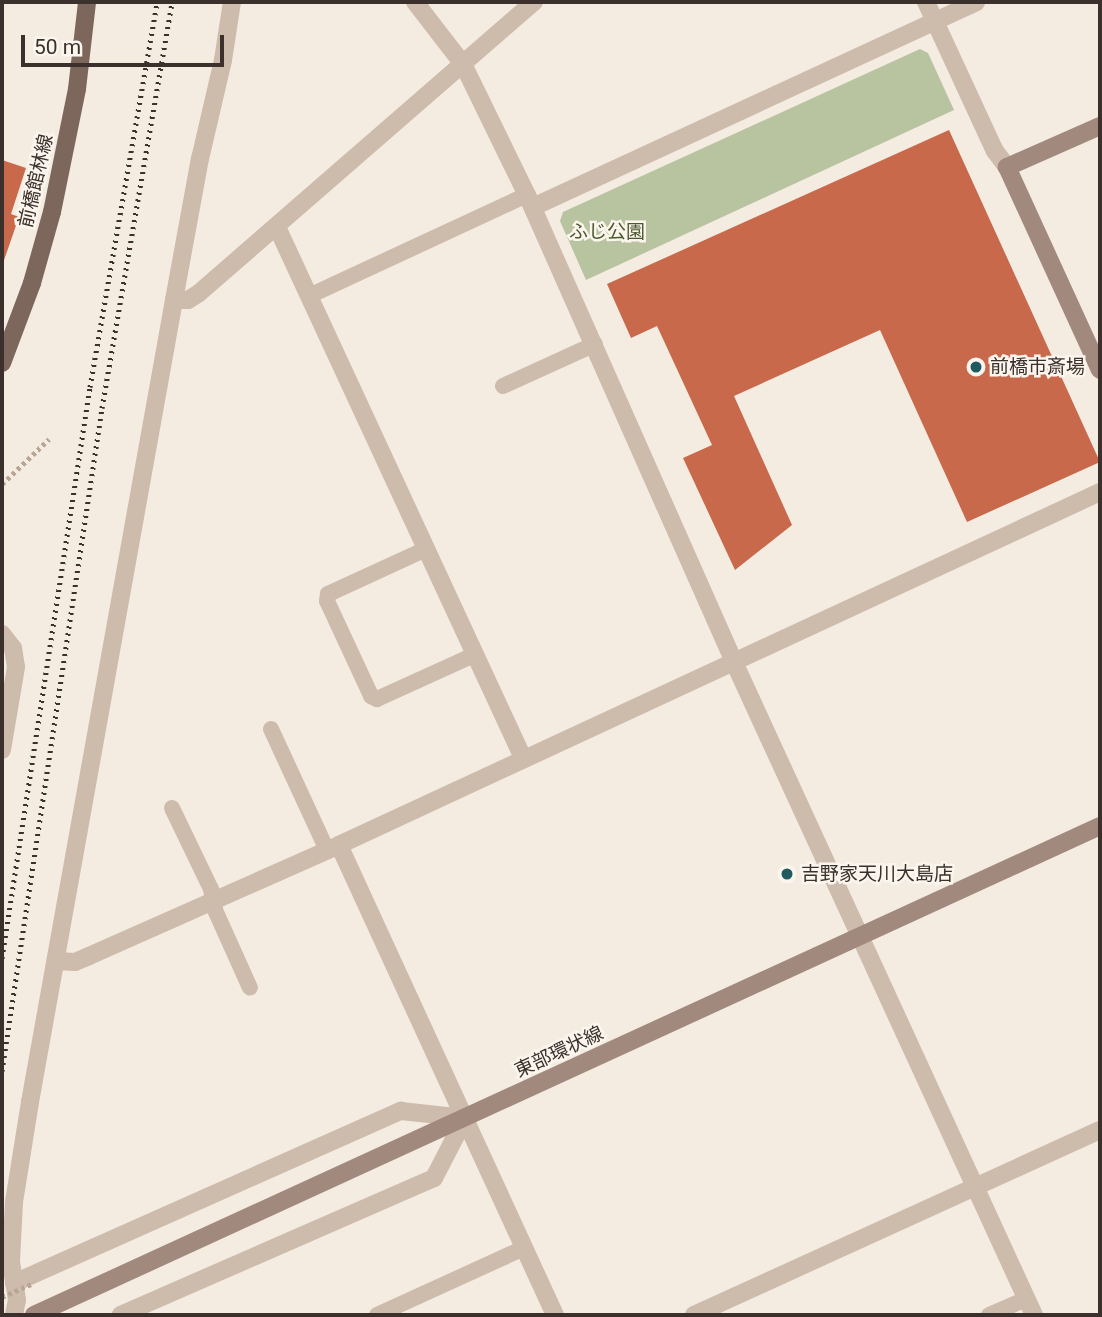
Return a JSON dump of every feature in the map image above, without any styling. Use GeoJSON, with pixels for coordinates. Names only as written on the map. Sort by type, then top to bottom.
{"type":"FeatureCollection","features":[{"type":"Feature","properties":{"kind":"main road","name":"前橋館林線"},"geometry":{"type":"LineString","coordinates":[[2,363],[32,283],[52,212],[78,89],[87,2]]}},
{"type":"Feature","properties":{"kind":"street"},"geometry":{"type":"LineString","coordinates":[[14,1315],[11,1261],[14,1202],[174,300],[200,159],[223,60],[232,2]]}},
{"type":"Feature","properties":{"kind":"street"},"geometry":{"type":"LineString","coordinates":[[415,2],[463,64],[530,201],[734,662],[1030,1307]]}},
{"type":"Feature","properties":{"kind":"street"},"geometry":{"type":"LineString","coordinates":[[174,300],[188,300],[200,293],[534,2]]}},
{"type":"Feature","properties":{"kind":"street"},"geometry":{"type":"LineString","coordinates":[[926,2],[995,151],[1007,167],[1100,370]]}},
{"type":"Feature","properties":{"kind":"street"},"geometry":{"type":"LineString","coordinates":[[530,201],[976,2]]}},
{"type":"Feature","properties":{"kind":"street"},"geometry":{"type":"LineString","coordinates":[[1007,167],[1100,126]]}},
{"type":"Feature","properties":{"kind":"street"},"geometry":{"type":"LineString","coordinates":[[277,227],[523,758]]}},
{"type":"Feature","properties":{"kind":"street"},"geometry":{"type":"LineString","coordinates":[[57,961],[75,962],[333,847],[1100,492]]}},
{"type":"Feature","properties":{"kind":"street"},"geometry":{"type":"LineString","coordinates":[[2,634],[13,648],[16,667],[2,750]]}},
{"type":"Feature","properties":{"kind":"street","name":"東部環状線"},"geometry":{"type":"LineString","coordinates":[[34,1315],[1100,826]]}},
{"type":"Feature","properties":{"kind":"street"},"geometry":{"type":"LineString","coordinates":[[333,847],[465,1118],[555,1315]]}},
{"type":"Feature","properties":{"kind":"street"},"geometry":{"type":"LineString","coordinates":[[14,1283],[401,1111],[465,1118]]}},
{"type":"Feature","properties":{"kind":"street"},"geometry":{"type":"LineString","coordinates":[[121,1315],[434,1178],[465,1118]]}},
{"type":"Feature","properties":{"kind":"street"},"geometry":{"type":"LineString","coordinates":[[695,1315],[1100,1130]]}},
{"type":"Feature","properties":{"kind":"lane"},"geometry":{"type":"LineString","coordinates":[[309,296],[530,201]]}},
{"type":"Feature","properties":{"kind":"lane"},"geometry":{"type":"LineString","coordinates":[[503,386],[595,344]]}},
{"type":"Feature","properties":{"kind":"lane"},"geometry":{"type":"LineString","coordinates":[[426,549],[328,594],[327,601],[370,696],[377,699],[474,655]]}},
{"type":"Feature","properties":{"kind":"lane"},"geometry":{"type":"LineString","coordinates":[[271,729],[333,847]]}},
{"type":"Feature","properties":{"kind":"lane"},"geometry":{"type":"LineString","coordinates":[[172,808],[211,889],[212,900],[250,988]]}},
{"type":"Feature","properties":{"kind":"lane"},"geometry":{"type":"LineString","coordinates":[[377,1315],[524,1248]]}},
{"type":"Feature","properties":{"kind":"lane"},"geometry":{"type":"LineString","coordinates":[[989,1315],[1030,1307]]}},
{"type":"Feature","properties":{"kind":"path"},"geometry":{"type":"LineString","coordinates":[[2,484],[49,439]]}},
{"type":"Feature","properties":{"kind":"path"},"geometry":{"type":"LineString","coordinates":[[2,1297],[34,1283]]}},
{"type":"Feature","properties":{"kind":"green space","name":"ふじ公園"},"geometry":{"type":"Polygon","coordinates":[[[920,49],[928,53],[954,110],[586,280],[560,221],[563,212],[920,49]]]}},
{"type":"Feature","properties":{"kind":"building","name":"前橋市斎場"},"geometry":{"type":"Polygon","coordinates":[[[949,130],[1100,462],[967,522],[880,330],[734,396],[792,525],[735,570],[683,458],[712,445],[657,326],[631,338],[607,284],[949,130]]]}},
{"type":"Feature","properties":{"kind":"building"},"geometry":{"type":"Polygon","coordinates":[[[2,160],[26,168],[11,214],[19,217],[2,266],[2,160]]]}},
{"type":"Feature","properties":{"kind":"railway"},"geometry":{"type":"LineString","coordinates":[[2,958],[90,387],[157,2]]}},
{"type":"Feature","properties":{"kind":"railway"},"geometry":{"type":"LineString","coordinates":[[2,1071],[102,408],[172,2]]}},
{"type":"Feature","properties":{"kind":"place","name":"前橋市斎場"},"geometry":{"type":"Point","coordinates":[976,367]}},
{"type":"Feature","properties":{"kind":"place","name":"吉野家天川大島店"},"geometry":{"type":"Point","coordinates":[787,874]}}]}
